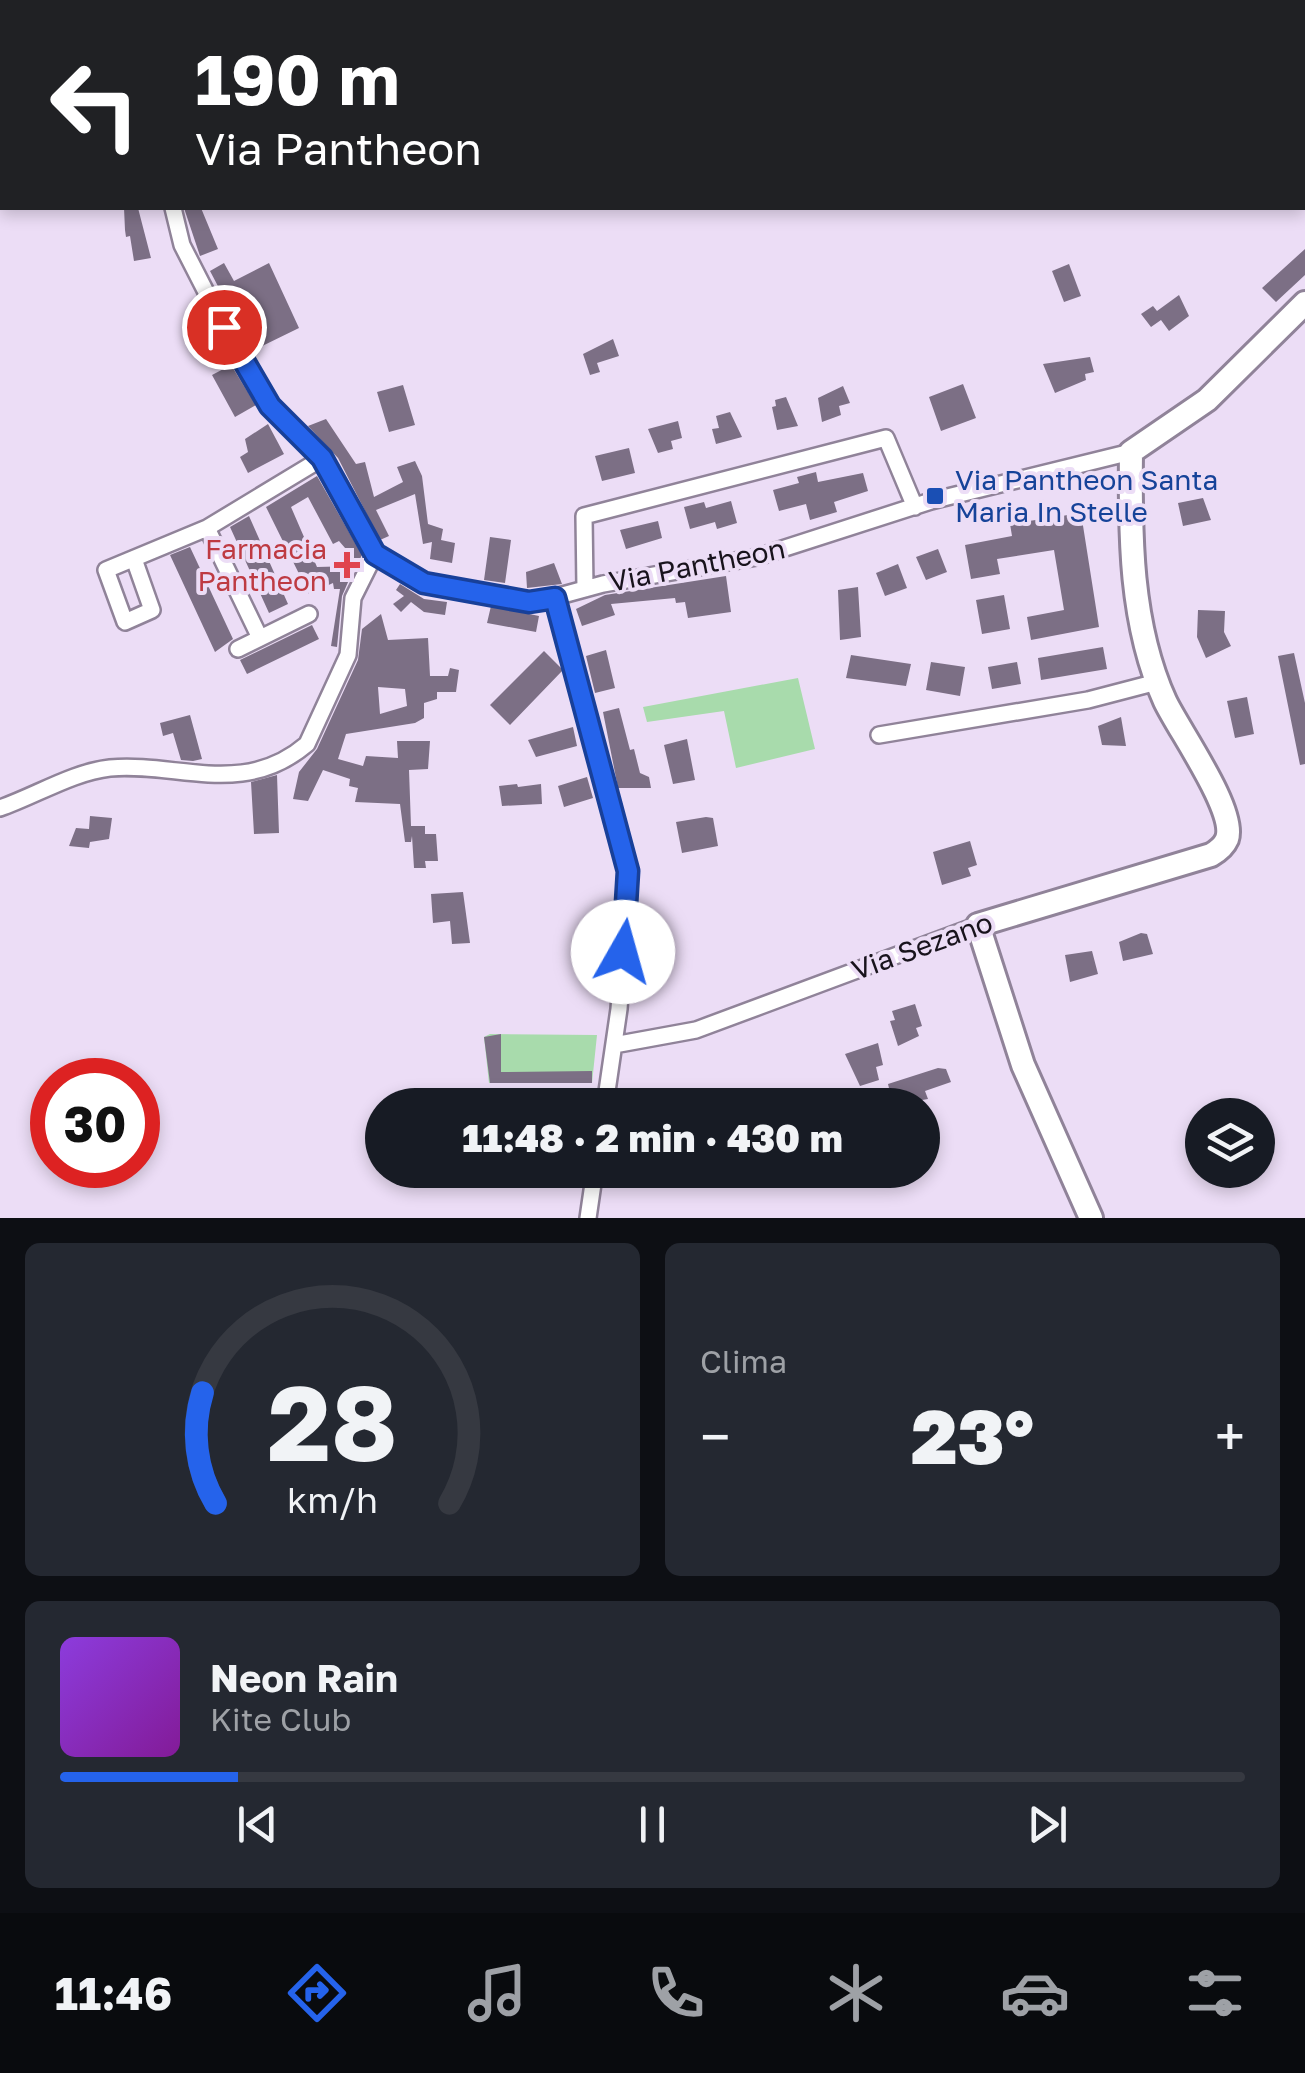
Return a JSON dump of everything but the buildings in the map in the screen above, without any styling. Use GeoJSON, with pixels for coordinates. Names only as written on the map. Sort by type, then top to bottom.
{"type":"FeatureCollection","features":[{"type":"Feature","properties":{"kind":"street"},"geometry":{"type":"LineString","coordinates":[[0,808],[110,768],[234,776],[295,754],[307,744],[348,655],[353,598],[375,554],[322,458],[270,406],[249,376],[182,245],[173,210]]}},
{"type":"Feature","properties":{"kind":"street"},"geometry":{"type":"LineString","coordinates":[[879,735],[1088,700],[1157,682],[1135,578],[1131,452],[1207,400],[1305,303]]}},
{"type":"Feature","properties":{"kind":"street"},"geometry":{"type":"LineString","coordinates":[[585,588],[584,516],[886,438],[915,507]]}},
{"type":"Feature","properties":{"kind":"street","name":"Via Pantheon"},"geometry":{"type":"LineString","coordinates":[[375,554],[424,583],[529,602],[756,557],[915,507],[1131,452]]}},
{"type":"Feature","properties":{"kind":"street"},"geometry":{"type":"LineString","coordinates":[[134,559],[207,528],[322,458]]}},
{"type":"Feature","properties":{"kind":"street"},"geometry":{"type":"LineString","coordinates":[[207,528],[260,638]]}},
{"type":"Feature","properties":{"kind":"street"},"geometry":{"type":"LineString","coordinates":[[555,598],[628,871],[608,1088]]}},
{"type":"Feature","properties":{"kind":"street"},"geometry":{"type":"LineString","coordinates":[[238,649],[309,614]]}},
{"type":"Feature","properties":{"kind":"street","name":"Via Sezano"},"geometry":{"type":"LineString","coordinates":[[614,1045],[696,1030],[978,925],[1211,855],[1226,841],[1228,830],[1216,792],[1157,682]]}},
{"type":"Feature","properties":{"kind":"street"},"geometry":{"type":"LineString","coordinates":[[978,925],[1023,1065],[1091,1218]]}},
{"type":"Feature","properties":{"kind":"street"},"geometry":{"type":"LineString","coordinates":[[588,1218],[592,1188]]}},
{"type":"Feature","properties":{"kind":"green space"},"geometry":{"type":"Polygon","coordinates":[[[798,678],[815,749],[736,768],[724,711],[647,722],[643,707],[798,678]]]}},
{"type":"Feature","properties":{"kind":"green space"},"geometry":{"type":"Polygon","coordinates":[[[597,1035],[592,1083],[489,1083],[484,1037],[597,1035]]]}},
{"type":"Feature","properties":{"kind":"place","name":"Via Pantheon Santa Maria In Stelle"},"geometry":{"type":"Point","coordinates":[935,496]}},
{"type":"Feature","properties":{"kind":"place","name":"Farmacia Pantheon"},"geometry":{"type":"Point","coordinates":[347,565]}},
{"type":"Feature","properties":{"kind":"route"},"geometry":{"type":"LineString","coordinates":[[224,327],[249,376],[270,406],[322,458],[375,554],[424,583],[529,602],[555,598],[628,871],[630,890],[623,952]]}}]}
